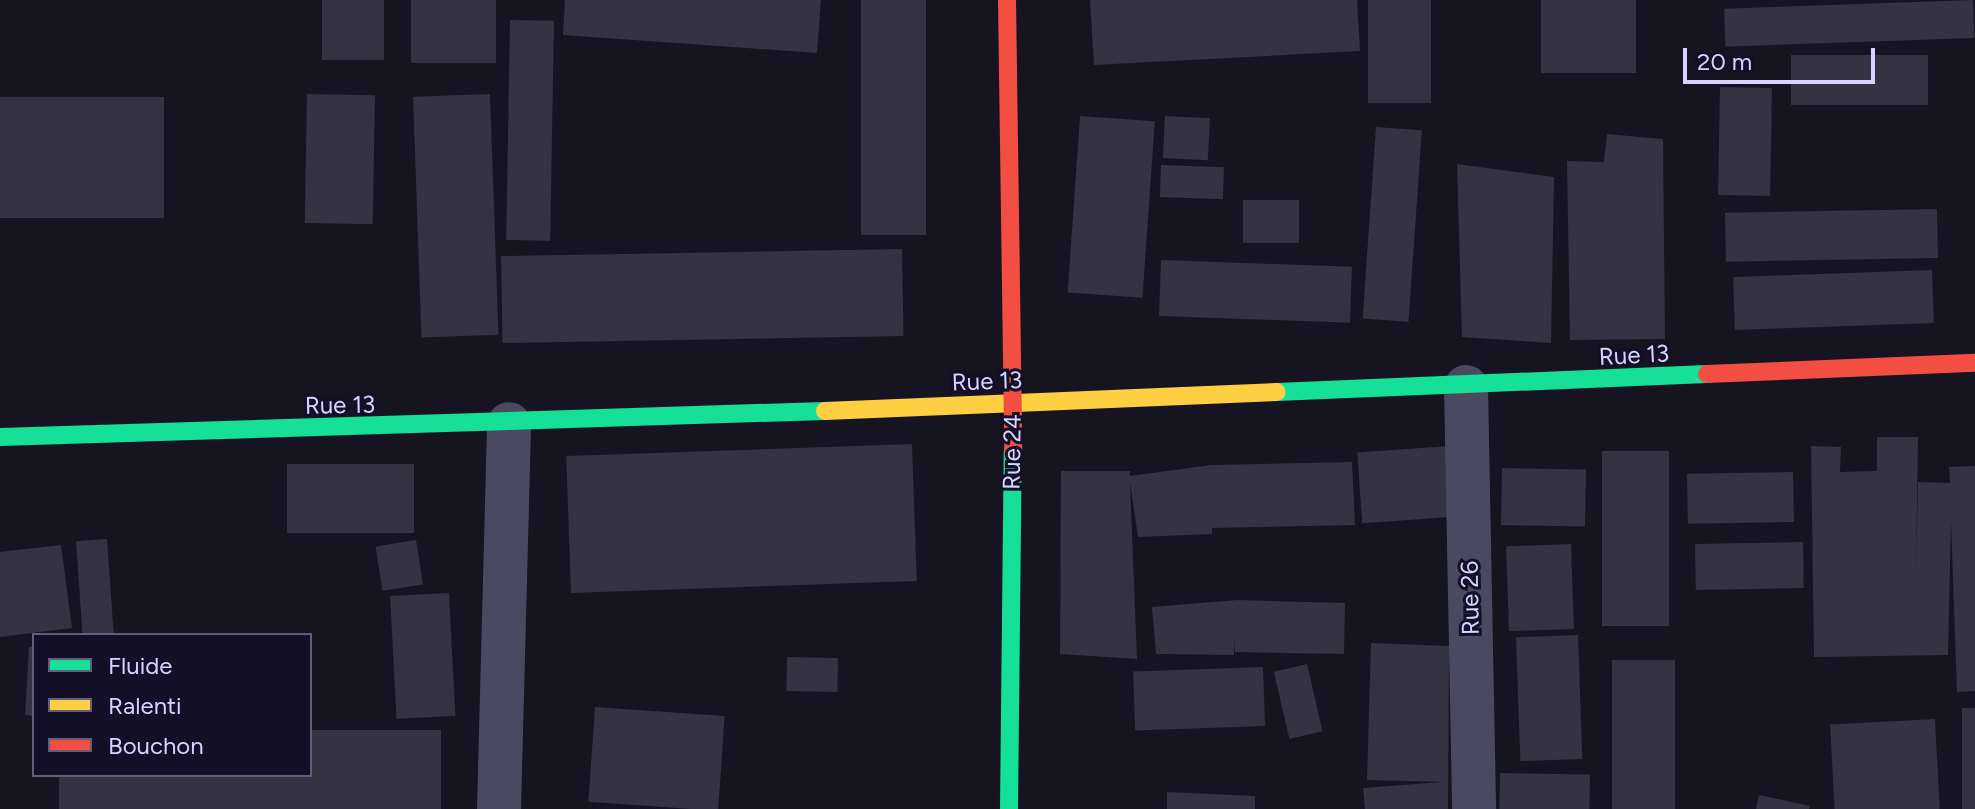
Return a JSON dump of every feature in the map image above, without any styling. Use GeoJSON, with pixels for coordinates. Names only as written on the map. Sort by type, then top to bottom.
{"type":"FeatureCollection","features":[{"type":"Feature","properties":{"kind":"street","name":"Rue 24"},"geometry":{"type":"LineString","coordinates":[[1007,0],[1013,403],[1009,809]]}},
{"type":"Feature","properties":{"kind":"street","name":"Rue 13"},"geometry":{"type":"LineString","coordinates":[[0,437],[509,424],[1466,387],[1975,363]]}},
{"type":"Feature","properties":{"kind":"street","name":"Rue 26"},"geometry":{"type":"LineString","coordinates":[[1466,387],[1474,809]]}},
{"type":"Feature","properties":{"kind":"street"},"geometry":{"type":"LineString","coordinates":[[499,809],[509,424]]}},
{"type":"Feature","properties":{"kind":"building"},"geometry":{"type":"Polygon","coordinates":[[[322,0],[384,0],[384,60],[322,60],[322,0]]]}},
{"type":"Feature","properties":{"kind":"building"},"geometry":{"type":"Polygon","coordinates":[[[411,0],[496,0],[496,63],[411,63],[411,0]]]}},
{"type":"Feature","properties":{"kind":"building"},"geometry":{"type":"Polygon","coordinates":[[[565,0],[821,0],[817,53],[563,35],[565,0]]]}},
{"type":"Feature","properties":{"kind":"building"},"geometry":{"type":"Polygon","coordinates":[[[861,0],[926,0],[926,235],[861,235],[861,0]]]}},
{"type":"Feature","properties":{"kind":"building"},"geometry":{"type":"Polygon","coordinates":[[[1090,0],[1357,0],[1360,51],[1094,65],[1090,0]]]}},
{"type":"Feature","properties":{"kind":"building"},"geometry":{"type":"Polygon","coordinates":[[[1368,0],[1431,0],[1431,103],[1368,103],[1368,0]]]}},
{"type":"Feature","properties":{"kind":"building"},"geometry":{"type":"Polygon","coordinates":[[[1541,0],[1636,0],[1636,73],[1541,73],[1541,0]]]}},
{"type":"Feature","properties":{"kind":"building"},"geometry":{"type":"Polygon","coordinates":[[[1973,0],[1974,38],[1725,47],[1724,9],[1973,0]]]}},
{"type":"Feature","properties":{"kind":"building"},"geometry":{"type":"Polygon","coordinates":[[[510,20],[554,21],[550,241],[506,240],[510,20]]]}},
{"type":"Feature","properties":{"kind":"building"},"geometry":{"type":"Polygon","coordinates":[[[1791,55],[1928,55],[1928,105],[1791,105],[1791,55]]]}},
{"type":"Feature","properties":{"kind":"building"},"geometry":{"type":"Polygon","coordinates":[[[1720,87],[1772,88],[1770,196],[1718,195],[1720,87]]]}},
{"type":"Feature","properties":{"kind":"building"},"geometry":{"type":"Polygon","coordinates":[[[307,94],[375,95],[373,224],[305,223],[307,94]]]}},
{"type":"Feature","properties":{"kind":"building"},"geometry":{"type":"Polygon","coordinates":[[[490,94],[498,335],[421,338],[413,97],[490,94]]]}},
{"type":"Feature","properties":{"kind":"building"},"geometry":{"type":"Polygon","coordinates":[[[0,97],[164,97],[164,218],[0,218],[0,97]]]}},
{"type":"Feature","properties":{"kind":"building"},"geometry":{"type":"Polygon","coordinates":[[[1080,116],[1155,121],[1142,298],[1068,293],[1080,116]]]}},
{"type":"Feature","properties":{"kind":"building"},"geometry":{"type":"Polygon","coordinates":[[[1165,116],[1210,118],[1208,160],[1163,158],[1165,116]]]}},
{"type":"Feature","properties":{"kind":"building"},"geometry":{"type":"Polygon","coordinates":[[[1376,127],[1422,130],[1408,322],[1363,319],[1376,127]]]}},
{"type":"Feature","properties":{"kind":"building"},"geometry":{"type":"Polygon","coordinates":[[[1607,134],[1663,139],[1665,339],[1570,340],[1567,161],[1604,162],[1607,134]]]}},
{"type":"Feature","properties":{"kind":"building"},"geometry":{"type":"Polygon","coordinates":[[[1457,164],[1554,177],[1551,343],[1462,337],[1457,164]]]}},
{"type":"Feature","properties":{"kind":"building"},"geometry":{"type":"Polygon","coordinates":[[[1161,165],[1224,167],[1223,199],[1160,197],[1161,165]]]}},
{"type":"Feature","properties":{"kind":"building"},"geometry":{"type":"Polygon","coordinates":[[[1243,200],[1299,200],[1299,243],[1243,243],[1243,200]]]}},
{"type":"Feature","properties":{"kind":"building"},"geometry":{"type":"Polygon","coordinates":[[[1937,209],[1938,258],[1726,262],[1725,213],[1937,209]]]}},
{"type":"Feature","properties":{"kind":"building"},"geometry":{"type":"Polygon","coordinates":[[[902,249],[904,336],[503,343],[501,256],[902,249]]]}},
{"type":"Feature","properties":{"kind":"building"},"geometry":{"type":"Polygon","coordinates":[[[1161,260],[1352,267],[1350,323],[1159,316],[1161,260]]]}},
{"type":"Feature","properties":{"kind":"building"},"geometry":{"type":"Polygon","coordinates":[[[1932,270],[1934,323],[1735,330],[1733,277],[1932,270]]]}},
{"type":"Feature","properties":{"kind":"building"},"geometry":{"type":"Polygon","coordinates":[[[1877,437],[1918,437],[1916,573],[1918,482],[1950,483],[1949,467],[1975,466],[1975,691],[1957,692],[1951,522],[1948,655],[1814,657],[1811,446],[1841,447],[1840,472],[1877,471],[1877,437]]]}},
{"type":"Feature","properties":{"kind":"building"},"geometry":{"type":"Polygon","coordinates":[[[912,444],[917,581],[571,593],[566,456],[912,444]]]}},
{"type":"Feature","properties":{"kind":"building"},"geometry":{"type":"Polygon","coordinates":[[[1449,446],[1454,517],[1362,523],[1357,452],[1449,446]]]}},
{"type":"Feature","properties":{"kind":"building"},"geometry":{"type":"Polygon","coordinates":[[[1602,451],[1669,451],[1669,626],[1602,626],[1602,451]]]}},
{"type":"Feature","properties":{"kind":"building"},"geometry":{"type":"Polygon","coordinates":[[[1352,462],[1355,525],[1212,528],[1212,534],[1138,537],[1130,483],[1137,659],[1060,654],[1061,471],[1130,471],[1130,476],[1211,465],[1352,462]]]}},
{"type":"Feature","properties":{"kind":"building"},"geometry":{"type":"Polygon","coordinates":[[[287,464],[414,464],[414,533],[287,533],[287,464]]]}},
{"type":"Feature","properties":{"kind":"building"},"geometry":{"type":"Polygon","coordinates":[[[1502,468],[1586,469],[1585,526],[1501,525],[1502,468]]]}},
{"type":"Feature","properties":{"kind":"building"},"geometry":{"type":"Polygon","coordinates":[[[1793,472],[1794,522],[1688,524],[1687,474],[1793,472]]]}},
{"type":"Feature","properties":{"kind":"building"},"geometry":{"type":"Polygon","coordinates":[[[107,539],[114,633],[82,633],[76,541],[107,539]]]}},
{"type":"Feature","properties":{"kind":"building"},"geometry":{"type":"Polygon","coordinates":[[[416,540],[423,584],[383,591],[376,546],[416,540]]]}},
{"type":"Feature","properties":{"kind":"building"},"geometry":{"type":"Polygon","coordinates":[[[1803,542],[1804,588],[1696,590],[1695,544],[1803,542]]]}},
{"type":"Feature","properties":{"kind":"building"},"geometry":{"type":"Polygon","coordinates":[[[1571,544],[1574,629],[1509,631],[1506,546],[1571,544]]]}},
{"type":"Feature","properties":{"kind":"building"},"geometry":{"type":"Polygon","coordinates":[[[61,545],[72,628],[0,637],[0,552],[61,545]]]}},
{"type":"Feature","properties":{"kind":"building"},"geometry":{"type":"Polygon","coordinates":[[[449,593],[455,716],[397,719],[390,596],[449,593]]]}},
{"type":"Feature","properties":{"kind":"building"},"geometry":{"type":"Polygon","coordinates":[[[1237,600],[1345,603],[1344,654],[1235,652],[1235,639],[1234,655],[1156,654],[1152,607],[1237,600]]]}},
{"type":"Feature","properties":{"kind":"building"},"geometry":{"type":"Polygon","coordinates":[[[1578,635],[1582,759],[1520,761],[1516,637],[1578,635]]]}},
{"type":"Feature","properties":{"kind":"building"},"geometry":{"type":"Polygon","coordinates":[[[1371,643],[1449,646],[1448,809],[1365,809],[1363,788],[1443,782],[1367,780],[1371,643]]]}},
{"type":"Feature","properties":{"kind":"building"},"geometry":{"type":"Polygon","coordinates":[[[29,647],[32,647],[32,716],[25,715],[29,647]]]}},
{"type":"Feature","properties":{"kind":"building"},"geometry":{"type":"Polygon","coordinates":[[[787,657],[838,658],[837,692],[786,691],[787,657]]]}},
{"type":"Feature","properties":{"kind":"building"},"geometry":{"type":"Polygon","coordinates":[[[1612,660],[1675,660],[1675,809],[1612,809],[1612,660]]]}},
{"type":"Feature","properties":{"kind":"building"},"geometry":{"type":"Polygon","coordinates":[[[1307,664],[1323,731],[1289,739],[1274,672],[1307,664]]]}},
{"type":"Feature","properties":{"kind":"building"},"geometry":{"type":"Polygon","coordinates":[[[1263,667],[1265,726],[1135,731],[1133,672],[1263,667]]]}},
{"type":"Feature","properties":{"kind":"building"},"geometry":{"type":"Polygon","coordinates":[[[595,707],[725,716],[718,809],[588,802],[595,707]]]}},
{"type":"Feature","properties":{"kind":"building"},"geometry":{"type":"Polygon","coordinates":[[[1962,708],[1975,708],[1975,809],[1962,809],[1962,708]]]}},
{"type":"Feature","properties":{"kind":"building"},"geometry":{"type":"Polygon","coordinates":[[[1935,719],[1940,809],[1835,809],[1830,724],[1935,719]]]}},
{"type":"Feature","properties":{"kind":"building"},"geometry":{"type":"Polygon","coordinates":[[[312,730],[441,730],[441,809],[59,809],[59,777],[312,777],[312,730]]]}},
{"type":"Feature","properties":{"kind":"building"},"geometry":{"type":"Polygon","coordinates":[[[1500,773],[1590,775],[1589,809],[1499,809],[1500,773]]]}},
{"type":"Feature","properties":{"kind":"building"},"geometry":{"type":"Polygon","coordinates":[[[1167,792],[1255,796],[1255,809],[1167,809],[1167,792]]]}},
{"type":"Feature","properties":{"kind":"building"},"geometry":{"type":"Polygon","coordinates":[[[1759,795],[1810,806],[1809,809],[1756,809],[1759,795]]]}},
{"type":"Feature","properties":{"kind":"traffic: fast"},"geometry":{"type":"LineString","coordinates":[[1277,392],[1707,374]]}},
{"type":"Feature","properties":{"kind":"traffic: fast"},"geometry":{"type":"LineString","coordinates":[[0,437],[825,411]]}},
{"type":"Feature","properties":{"kind":"traffic: fast"},"geometry":{"type":"LineString","coordinates":[[1009,809],[1013,452]]}},
{"type":"Feature","properties":{"kind":"traffic: slow"},"geometry":{"type":"LineString","coordinates":[[825,411],[1277,392]]}},
{"type":"Feature","properties":{"kind":"traffic: jam"},"geometry":{"type":"LineString","coordinates":[[1007,0],[1013,452]]}},
{"type":"Feature","properties":{"kind":"traffic: jam"},"geometry":{"type":"LineString","coordinates":[[1707,374],[1975,363]]}}]}
